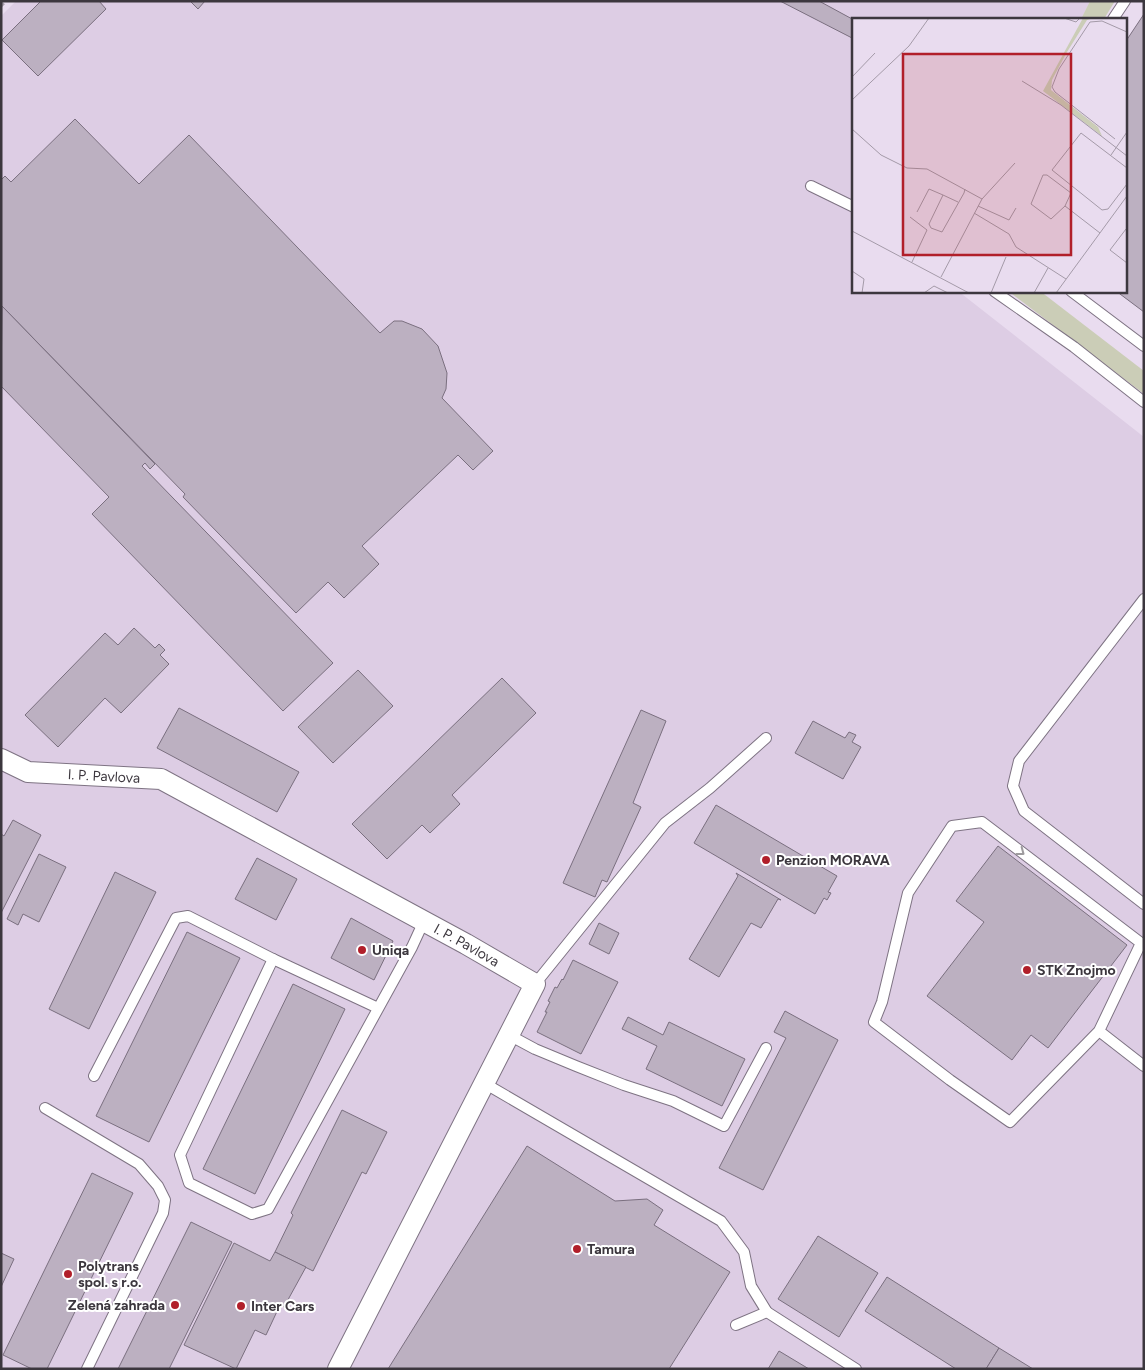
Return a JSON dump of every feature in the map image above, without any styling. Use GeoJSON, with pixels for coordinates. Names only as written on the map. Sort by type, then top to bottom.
{"type":"FeatureCollection","features":[{"type":"Feature","properties":{"kind":"street","name":"I. P. Pavlova"},"geometry":{"type":"LineString","coordinates":[[1,759],[28,772],[161,779],[424,921],[535,984]]}},
{"type":"Feature","properties":{"kind":"street"},"geometry":{"type":"LineString","coordinates":[[338,1369],[535,984]]}},
{"type":"Feature","properties":{"kind":"lane"},"geometry":{"type":"LineString","coordinates":[[1114,18],[1125,1]]}},
{"type":"Feature","properties":{"kind":"lane"},"geometry":{"type":"LineString","coordinates":[[811,186],[852,206]]}},
{"type":"Feature","properties":{"kind":"lane"},"geometry":{"type":"LineString","coordinates":[[995,292],[1074,347],[1144,402]]}},
{"type":"Feature","properties":{"kind":"lane"},"geometry":{"type":"LineString","coordinates":[[1072,292],[1144,346]]}},
{"type":"Feature","properties":{"kind":"lane"},"geometry":{"type":"LineString","coordinates":[[1144,599],[1019,761],[1013,786],[1024,811],[1144,904]]}},
{"type":"Feature","properties":{"kind":"lane"},"geometry":{"type":"LineString","coordinates":[[535,984],[665,823],[710,788],[766,738]]}},
{"type":"Feature","properties":{"kind":"lane"},"geometry":{"type":"LineString","coordinates":[[982,822],[1141,943],[1099,1031],[1010,1122],[950,1080],[874,1022],[882,1002],[908,893],[952,826],[982,822]]}},
{"type":"Feature","properties":{"kind":"lane"},"geometry":{"type":"LineString","coordinates":[[94,1076],[176,918],[188,916],[273,959],[378,1008]]}},
{"type":"Feature","properties":{"kind":"lane"},"geometry":{"type":"LineString","coordinates":[[273,959],[180,1156],[189,1183],[252,1214],[268,1209],[424,921]]}},
{"type":"Feature","properties":{"kind":"lane"},"geometry":{"type":"LineString","coordinates":[[1099,1031],[1144,1066]]}},
{"type":"Feature","properties":{"kind":"lane"},"geometry":{"type":"LineString","coordinates":[[509,1035],[543,1052],[624,1085],[673,1101],[724,1126],[766,1048]]}},
{"type":"Feature","properties":{"kind":"lane"},"geometry":{"type":"LineString","coordinates":[[484,1083],[721,1221],[744,1252],[751,1286],[767,1312],[856,1369]]}},
{"type":"Feature","properties":{"kind":"lane"},"geometry":{"type":"LineString","coordinates":[[45,1108],[139,1164],[158,1186],[165,1200],[163,1213],[87,1369]]}},
{"type":"Feature","properties":{"kind":"lane"},"geometry":{"type":"LineString","coordinates":[[736,1325],[767,1312]]}},
{"type":"Feature","properties":{"kind":"path"},"geometry":{"type":"LineString","coordinates":[[1,6],[6,1]]}},
{"type":"Feature","properties":{"kind":"shaded area"},"geometry":{"type":"Polygon","coordinates":[[[16,1],[1090,1],[1082,18],[852,18],[852,292],[959,292],[1144,437],[1144,1369],[1,1369],[1,16],[16,1]]]}},
{"type":"Feature","properties":{"kind":"green space"},"geometry":{"type":"Polygon","coordinates":[[[1090,1],[1115,1],[1105,18],[1082,18],[1090,1]]]}},
{"type":"Feature","properties":{"kind":"green space"},"geometry":{"type":"Polygon","coordinates":[[[1009,292],[1041,292],[1144,371],[1144,394],[1009,292]]]}},
{"type":"Feature","properties":{"kind":"building"},"geometry":{"type":"Polygon","coordinates":[[[41,1],[99,1],[106,9],[38,76],[2,40],[41,1]]]}},
{"type":"Feature","properties":{"kind":"building"},"geometry":{"type":"Polygon","coordinates":[[[190,1],[205,1],[198,9],[190,1]]]}},
{"type":"Feature","properties":{"kind":"building"},"geometry":{"type":"Polygon","coordinates":[[[780,1],[819,1],[852,19],[852,38],[780,1]]]}},
{"type":"Feature","properties":{"kind":"building"},"geometry":{"type":"Polygon","coordinates":[[[1144,14],[1144,312],[1117,292],[1128,292],[1128,38],[1144,14]]]}},
{"type":"Feature","properties":{"kind":"building"},"geometry":{"type":"Polygon","coordinates":[[[75,119],[139,184],[189,135],[380,333],[394,321],[402,321],[422,329],[438,346],[447,373],[446,389],[442,398],[493,451],[473,470],[458,455],[362,546],[379,564],[344,598],[328,582],[296,613],[183,497],[185,494],[1,305],[1,180],[5,176],[11,182],[75,119]]]}},
{"type":"Feature","properties":{"kind":"building"},"geometry":{"type":"Polygon","coordinates":[[[2,306],[155,464],[150,469],[145,463],[142,466],[333,663],[283,711],[92,514],[109,497],[1,386],[2,306]]]}},
{"type":"Feature","properties":{"kind":"building"},"geometry":{"type":"Polygon","coordinates":[[[134,628],[155,648],[159,644],[165,650],[160,655],[169,664],[121,713],[105,698],[58,747],[25,715],[105,633],[118,645],[134,628]]]}},
{"type":"Feature","properties":{"kind":"building"},"geometry":{"type":"Polygon","coordinates":[[[358,670],[393,706],[333,763],[298,727],[358,670]]]}},
{"type":"Feature","properties":{"kind":"building"},"geometry":{"type":"Polygon","coordinates":[[[502,678],[536,713],[452,795],[460,804],[430,833],[422,825],[387,859],[352,824],[502,678]]]}},
{"type":"Feature","properties":{"kind":"building"},"geometry":{"type":"Polygon","coordinates":[[[179,708],[299,772],[277,812],[157,748],[179,708]]]}},
{"type":"Feature","properties":{"kind":"building"},"geometry":{"type":"Polygon","coordinates":[[[641,710],[666,721],[633,803],[641,807],[607,882],[602,880],[595,897],[563,883],[641,710]]]}},
{"type":"Feature","properties":{"kind":"building"},"geometry":{"type":"Polygon","coordinates":[[[813,721],[845,738],[849,732],[856,735],[852,742],[861,747],[843,779],[795,753],[813,721]]]}},
{"type":"Feature","properties":{"kind":"building","name":"Penzion MORAVA"},"geometry":{"type":"Polygon","coordinates":[[[716,805],[837,876],[828,892],[831,893],[827,900],[824,898],[815,914],[694,843],[716,805]]]}},
{"type":"Feature","properties":{"kind":"building"},"geometry":{"type":"Polygon","coordinates":[[[13,820],[41,835],[1,913],[1,834],[4,836],[13,820]]]}},
{"type":"Feature","properties":{"kind":"building","name":"STK Znojmo"},"geometry":{"type":"Polygon","coordinates":[[[998,846],[1127,945],[1048,1048],[1031,1035],[1012,1060],[927,996],[984,922],[956,901],[998,846]]]}},
{"type":"Feature","properties":{"kind":"building"},"geometry":{"type":"Polygon","coordinates":[[[39,854],[66,867],[39,922],[23,914],[18,925],[7,919],[39,854]]]}},
{"type":"Feature","properties":{"kind":"building"},"geometry":{"type":"Polygon","coordinates":[[[257,858],[297,879],[276,920],[235,899],[257,858]]]}},
{"type":"Feature","properties":{"kind":"building"},"geometry":{"type":"Polygon","coordinates":[[[115,872],[156,892],[89,1029],[49,1009],[115,872]]]}},
{"type":"Feature","properties":{"kind":"building"},"geometry":{"type":"Polygon","coordinates":[[[736,873],[781,900],[778,899],[761,928],[751,923],[719,977],[689,959],[738,876],[736,873]]]}},
{"type":"Feature","properties":{"kind":"building","name":"Uniqa"},"geometry":{"type":"Polygon","coordinates":[[[351,918],[393,941],[374,980],[331,958],[351,918]]]}},
{"type":"Feature","properties":{"kind":"building"},"geometry":{"type":"Polygon","coordinates":[[[599,923],[619,933],[609,954],[589,944],[599,923]]]}},
{"type":"Feature","properties":{"kind":"building"},"geometry":{"type":"Polygon","coordinates":[[[187,932],[240,958],[149,1142],[96,1116],[187,932]]]}},
{"type":"Feature","properties":{"kind":"building"},"geometry":{"type":"Polygon","coordinates":[[[573,960],[618,982],[581,1054],[537,1032],[547,1012],[545,1012],[550,1002],[548,1001],[555,987],[557,988],[563,980],[573,960]]]}},
{"type":"Feature","properties":{"kind":"building"},"geometry":{"type":"Polygon","coordinates":[[[293,984],[345,1009],[255,1194],[203,1169],[293,984]]]}},
{"type":"Feature","properties":{"kind":"building"},"geometry":{"type":"Polygon","coordinates":[[[785,1011],[838,1040],[763,1190],[719,1168],[786,1038],[774,1032],[785,1011]]]}},
{"type":"Feature","properties":{"kind":"building"},"geometry":{"type":"Polygon","coordinates":[[[628,1017],[663,1035],[669,1022],[745,1059],[722,1106],[646,1069],[657,1046],[622,1029],[628,1017]]]}},
{"type":"Feature","properties":{"kind":"building"},"geometry":{"type":"Polygon","coordinates":[[[342,1110],[387,1132],[366,1174],[362,1172],[313,1271],[275,1252],[293,1215],[291,1213],[342,1110]]]}},
{"type":"Feature","properties":{"kind":"building","name":"Tamura"},"geometry":{"type":"Polygon","coordinates":[[[527,1146],[615,1201],[647,1199],[663,1210],[654,1225],[730,1272],[669,1369],[388,1369],[527,1146]]]}},
{"type":"Feature","properties":{"kind":"building","name":"Polytrans spol. s r.o."},"geometry":{"type":"Polygon","coordinates":[[[92,1173],[133,1193],[47,1369],[32,1369],[3,1355],[92,1173]]]}},
{"type":"Feature","properties":{"kind":"building","name":"Zelená zahrada"},"geometry":{"type":"Polygon","coordinates":[[[191,1222],[232,1242],[169,1369],[118,1369],[191,1222]]]}},
{"type":"Feature","properties":{"kind":"building"},"geometry":{"type":"Polygon","coordinates":[[[818,1236],[878,1273],[839,1337],[778,1299],[818,1236]]]}},
{"type":"Feature","properties":{"kind":"building","name":"Inter Cars"},"geometry":{"type":"Polygon","coordinates":[[[234,1243],[270,1261],[275,1252],[306,1267],[284,1307],[280,1305],[266,1335],[255,1330],[236,1369],[184,1345],[234,1243]]]}},
{"type":"Feature","properties":{"kind":"building"},"geometry":{"type":"Polygon","coordinates":[[[1,1253],[14,1259],[1,1287],[1,1253]]]}},
{"type":"Feature","properties":{"kind":"building"},"geometry":{"type":"Polygon","coordinates":[[[887,1277],[999,1348],[986,1369],[956,1369],[865,1311],[887,1277]]]}},
{"type":"Feature","properties":{"kind":"building"},"geometry":{"type":"Polygon","coordinates":[[[999,1348],[1033,1369],[986,1369],[999,1348]]]}},
{"type":"Feature","properties":{"kind":"building"},"geometry":{"type":"Polygon","coordinates":[[[779,1351],[809,1369],[768,1369],[779,1351]]]}},
{"type":"Feature","properties":{"kind":"place","name":"Penzion MORAVA"},"geometry":{"type":"Point","coordinates":[766,860]}},
{"type":"Feature","properties":{"kind":"place","name":"Uniqa"},"geometry":{"type":"Point","coordinates":[362,950]}},
{"type":"Feature","properties":{"kind":"place","name":"STK Znojmo"},"geometry":{"type":"Point","coordinates":[1027,970]}},
{"type":"Feature","properties":{"kind":"place","name":"Tamura"},"geometry":{"type":"Point","coordinates":[577,1249]}},
{"type":"Feature","properties":{"kind":"place","name":"Polytrans spol. s r.o."},"geometry":{"type":"Point","coordinates":[68,1274]}},
{"type":"Feature","properties":{"kind":"place","name":"Zelená zahrada"},"geometry":{"type":"Point","coordinates":[175,1305]}},
{"type":"Feature","properties":{"kind":"place","name":"Inter Cars"},"geometry":{"type":"Point","coordinates":[241,1306]}}]}
